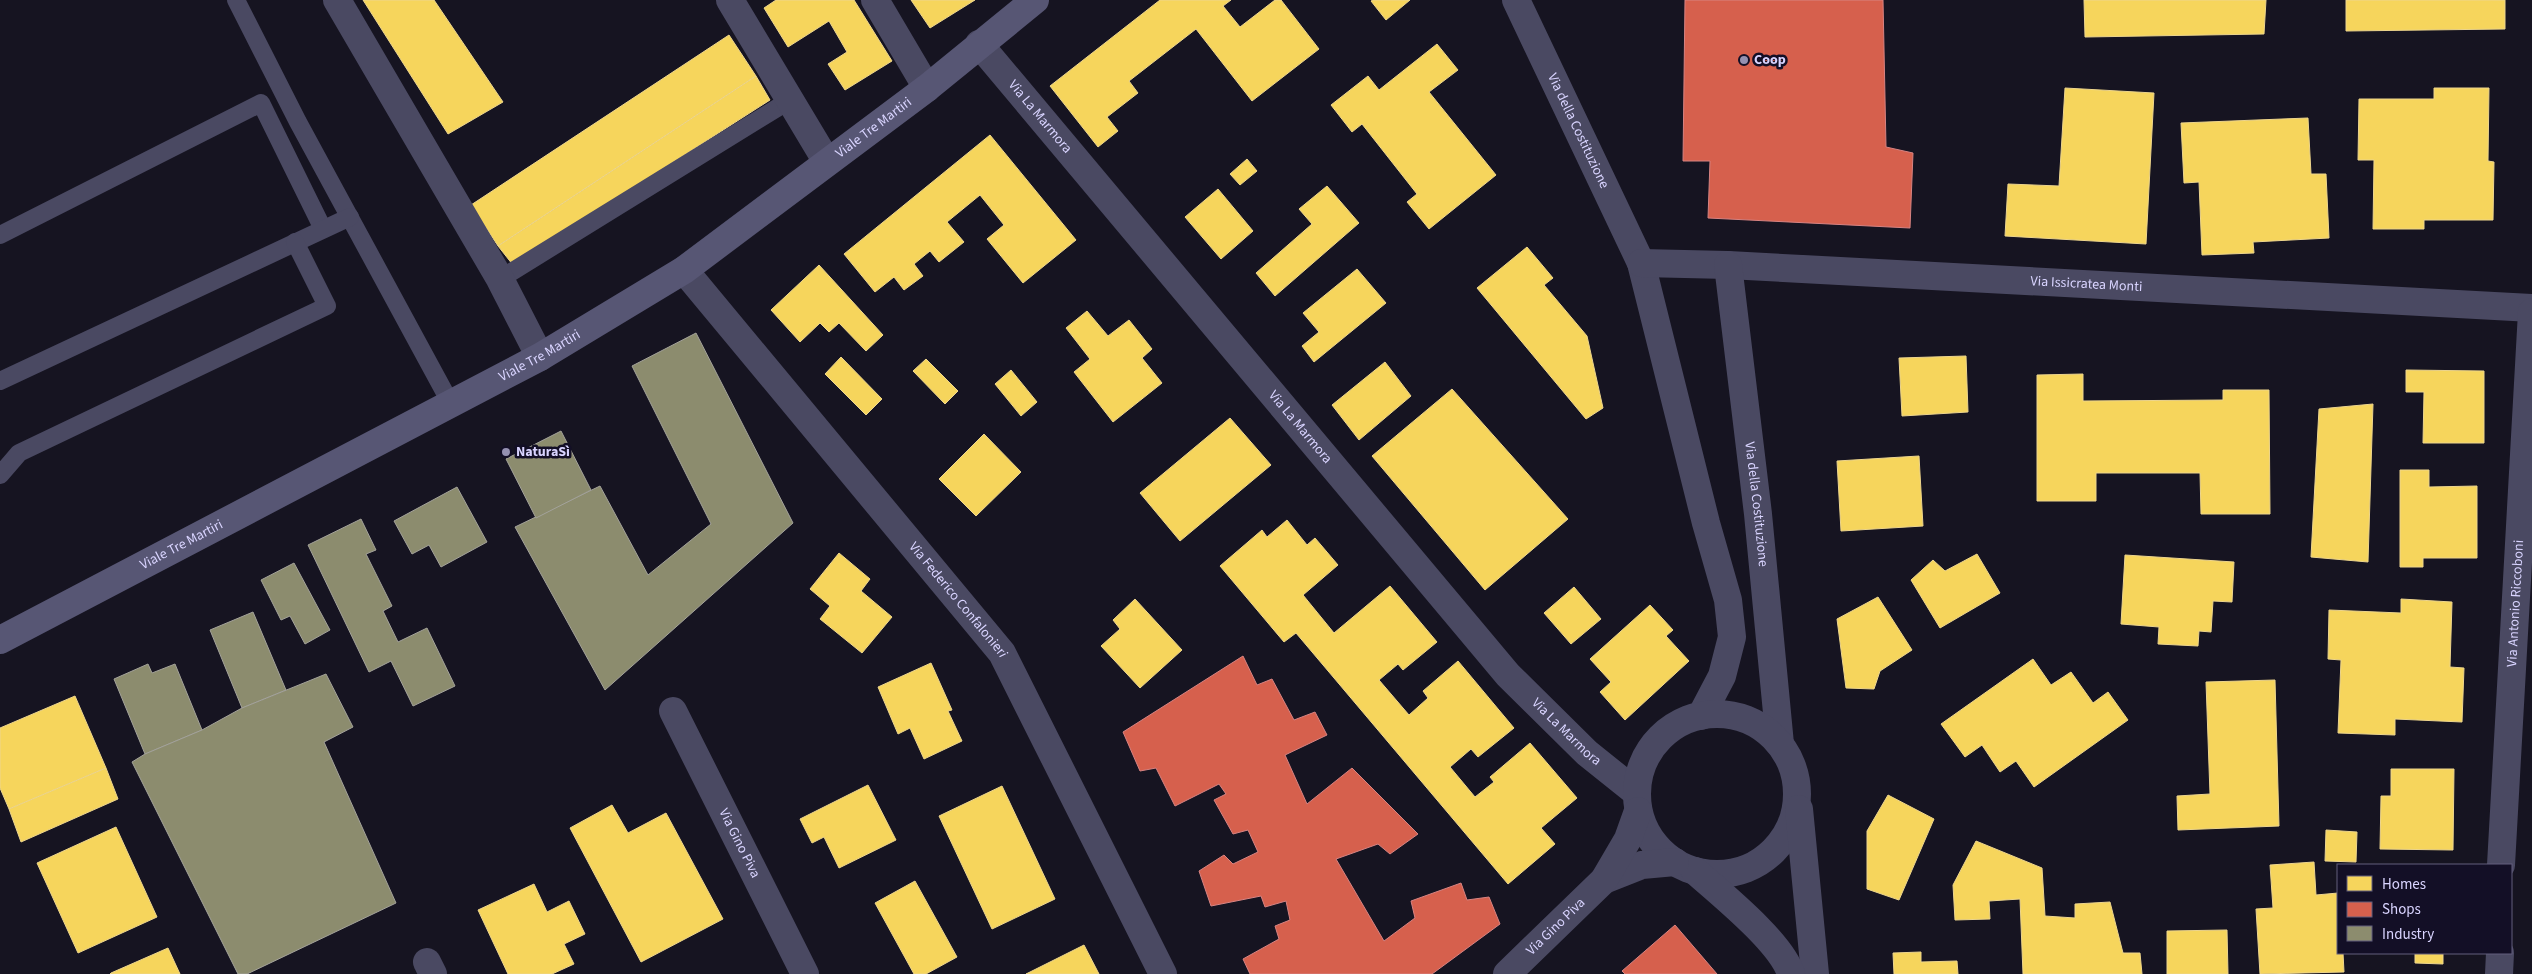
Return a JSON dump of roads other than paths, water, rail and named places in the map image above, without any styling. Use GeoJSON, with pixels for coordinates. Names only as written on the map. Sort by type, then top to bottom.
{"type":"FeatureCollection","features":[{"type":"Feature","properties":{"kind":"main road","name":"Viale Tre Martiri"},"geometry":{"type":"LineString","coordinates":[[0,640],[540,358],[684,270],[928,88],[979,44],[1035,0]]}},
{"type":"Feature","properties":{"kind":"street"},"geometry":{"type":"LineString","coordinates":[[337,0],[500,279],[540,358]]}},
{"type":"Feature","properties":{"kind":"street"},"geometry":{"type":"LineString","coordinates":[[730,0],[827,162]]}},
{"type":"Feature","properties":{"kind":"street"},"geometry":{"type":"LineString","coordinates":[[875,0],[928,88]]}},
{"type":"Feature","properties":{"kind":"street","name":"Via della Costituzione"},"geometry":{"type":"LineString","coordinates":[[1516,0],[1641,263],[1704,514],[1728,600],[1732,636],[1722,676],[1701,716]]}},
{"type":"Feature","properties":{"kind":"street","name":"Via La Marmora"},"geometry":{"type":"LineString","coordinates":[[979,44],[1508,675],[1638,802]]}},
{"type":"Feature","properties":{"kind":"street","name":"Via Issicratea Monti"},"geometry":{"type":"LineString","coordinates":[[1641,263],[1728,265],[2532,310]]}},
{"type":"Feature","properties":{"kind":"street","name":"Via della Costituzione"},"geometry":{"type":"LineString","coordinates":[[1728,265],[1758,514],[1780,744]]}},
{"type":"Feature","properties":{"kind":"street","name":"Via Federico Confalonieri"},"geometry":{"type":"LineString","coordinates":[[684,270],[1002,654],[1163,974]]}},
{"type":"Feature","properties":{"kind":"street","name":"Via Antonio Riccoboni"},"geometry":{"type":"LineString","coordinates":[[2501,864],[2532,310]]}},
{"type":"Feature","properties":{"kind":"street","name":"Via Gino Piva"},"geometry":{"type":"LineString","coordinates":[[673,711],[806,974]]}},
{"type":"Feature","properties":{"kind":"street"},"geometry":{"type":"LineString","coordinates":[[1604,880],[1628,839],[1638,802],[1642,767],[1655,744],[1676,725],[1701,716],[1723,714],[1744,719],[1764,729],[1780,744],[1792,764],[1797,786],[1815,974]]}},
{"type":"Feature","properties":{"kind":"street"},"geometry":{"type":"LineString","coordinates":[[1604,880],[1642,865],[1685,867],[1721,874],[1746,869],[1769,856],[1786,836],[1796,812],[1797,786]]}},
{"type":"Feature","properties":{"kind":"street"},"geometry":{"type":"LineString","coordinates":[[1638,802],[1646,831],[1658,849],[1685,867],[1736,908],[1783,957],[1791,974]]}},
{"type":"Feature","properties":{"kind":"street","name":"Via Gino Piva"},"geometry":{"type":"LineString","coordinates":[[1507,974],[1604,880]]}},
{"type":"Feature","properties":{"kind":"street"},"geometry":{"type":"LineString","coordinates":[[2499,974],[2500,954]]}},
{"type":"Feature","properties":{"kind":"lane"},"geometry":{"type":"LineString","coordinates":[[236,0],[451,404]]}},
{"type":"Feature","properties":{"kind":"lane"},"geometry":{"type":"LineString","coordinates":[[500,279],[790,100]]}},
{"type":"Feature","properties":{"kind":"lane"},"geometry":{"type":"LineString","coordinates":[[0,235],[261,103],[323,229]]}},
{"type":"Feature","properties":{"kind":"lane"},"geometry":{"type":"LineString","coordinates":[[0,381],[350,217]]}},
{"type":"Feature","properties":{"kind":"lane"},"geometry":{"type":"LineString","coordinates":[[0,475],[20,453],[327,306],[295,242]]}},
{"type":"Feature","properties":{"kind":"place","name":"Coop"},"geometry":{"type":"Point","coordinates":[1744,60]}},
{"type":"Feature","properties":{"kind":"place","name":"NaturaSì"},"geometry":{"type":"Point","coordinates":[506,452]}}]}
